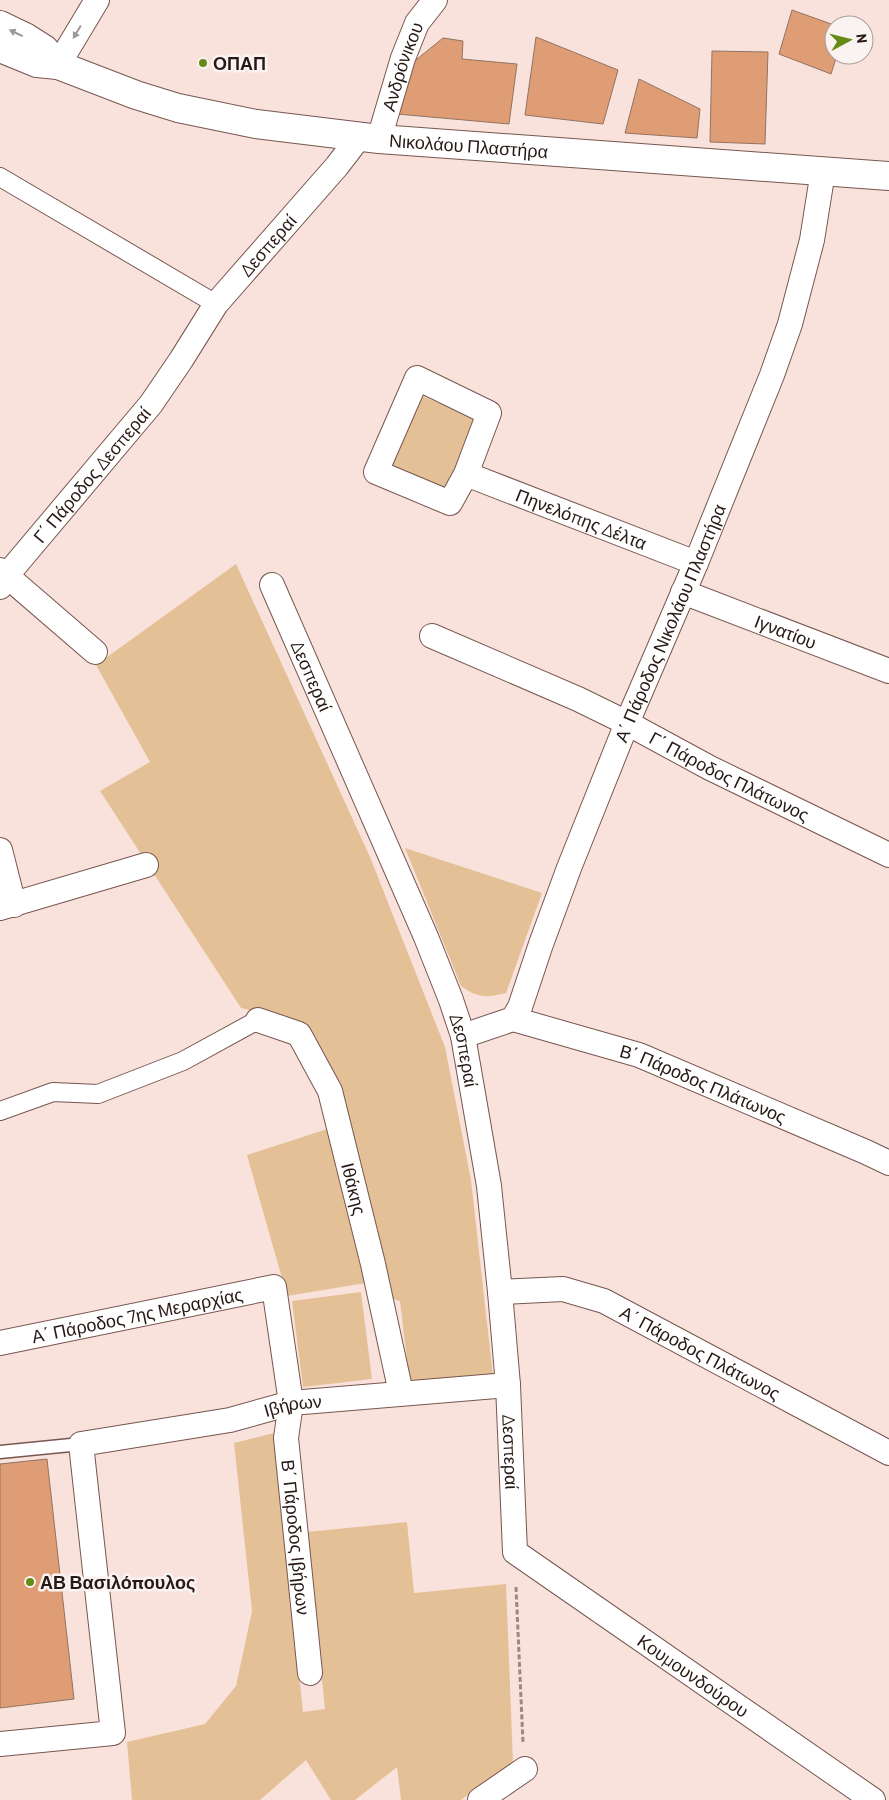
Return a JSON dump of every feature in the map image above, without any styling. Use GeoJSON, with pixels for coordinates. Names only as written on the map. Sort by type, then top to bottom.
{"type":"FeatureCollection","features":[{"type":"Feature","properties":{"kind":"main road","name":"Νικολάου Πλαστήρα"},"geometry":{"type":"LineString","coordinates":[[0,25],[44,49],[58,65]]}},
{"type":"Feature","properties":{"kind":"main road","name":"Νικολάου Πλαστήρα"},"geometry":{"type":"LineString","coordinates":[[0,48],[37,63],[58,65],[136,95],[178,108],[256,124],[370,137],[889,176]]}},
{"type":"Feature","properties":{"kind":"street"},"geometry":{"type":"LineString","coordinates":[[58,65],[97,0]]}},
{"type":"Feature","properties":{"kind":"street","name":"Ανδρόνικου"},"geometry":{"type":"LineString","coordinates":[[370,137],[417,23],[435,0]]}},
{"type":"Feature","properties":{"kind":"street","name":"Δεσπεραί"},"geometry":{"type":"LineString","coordinates":[[181,360],[216,304],[337,166],[370,137]]}},
{"type":"Feature","properties":{"kind":"street","name":"Α΄ Πάροδος Νικολάου Πλαστήρα"},"geometry":{"type":"LineString","coordinates":[[513,1019],[520,1007],[569,868],[627,723],[684,592],[772,375],[790,324],[812,240],[823,171]]}},
{"type":"Feature","properties":{"kind":"street"},"geometry":{"type":"LineString","coordinates":[[0,177],[216,304]]}},
{"type":"Feature","properties":{"kind":"street","name":"Γ΄ Πάροδος Δεσπεραί"},"geometry":{"type":"LineString","coordinates":[[2,577],[151,404],[181,360]]}},
{"type":"Feature","properties":{"kind":"street"},"geometry":{"type":"LineString","coordinates":[[416,378],[489,413],[466,474],[450,504],[376,472],[416,378]]}},
{"type":"Feature","properties":{"kind":"street","name":"Πηνελόπης Δέλτα"},"geometry":{"type":"LineString","coordinates":[[466,474],[696,563]]}},
{"type":"Feature","properties":{"kind":"street"},"geometry":{"type":"LineString","coordinates":[[2,577],[95,652]]}},
{"type":"Feature","properties":{"kind":"street","name":"Δεσπεραί"},"geometry":{"type":"LineString","coordinates":[[272,584],[426,937],[463,1036],[489,1186],[500,1292],[508,1384],[515,1552]]}},
{"type":"Feature","properties":{"kind":"street","name":"Ιγνατίου"},"geometry":{"type":"LineString","coordinates":[[684,592],[889,671]]}},
{"type":"Feature","properties":{"kind":"street","name":"Γ΄ Πάροδος Πλάτωνος"},"geometry":{"type":"LineString","coordinates":[[432,636],[627,723],[710,768],[889,855]]}},
{"type":"Feature","properties":{"kind":"street"},"geometry":{"type":"LineString","coordinates":[[0,850],[7,906],[146,865]]}},
{"type":"Feature","properties":{"kind":"street"},"geometry":{"type":"LineString","coordinates":[[463,1036],[513,1019]]}},
{"type":"Feature","properties":{"kind":"street","name":"Β΄ Πάροδος Πλάτωνος"},"geometry":{"type":"LineString","coordinates":[[513,1019],[639,1055],[889,1163]]}},
{"type":"Feature","properties":{"kind":"street"},"geometry":{"type":"LineString","coordinates":[[0,1111],[53,1092],[98,1094],[183,1061],[258,1020]]}},
{"type":"Feature","properties":{"kind":"street","name":"Ιθάκης"},"geometry":{"type":"LineString","coordinates":[[258,1020],[299,1034],[330,1091],[373,1264],[401,1393]]}},
{"type":"Feature","properties":{"kind":"street","name":"Α΄ Πάροδος 7ης Μεραρχίας"},"geometry":{"type":"LineString","coordinates":[[0,1343],[274,1287]]}},
{"type":"Feature","properties":{"kind":"street","name":"Β΄ Πάροδος Ιβήρων"},"geometry":{"type":"LineString","coordinates":[[274,1287],[291,1403],[286,1438],[310,1673]]}},
{"type":"Feature","properties":{"kind":"street","name":"Α΄ Πάροδος Πλάτωνος"},"geometry":{"type":"LineString","coordinates":[[500,1292],[563,1289],[604,1301],[889,1453]]}},
{"type":"Feature","properties":{"kind":"street","name":"Ιβήρων"},"geometry":{"type":"LineString","coordinates":[[81,1444],[230,1420],[291,1403],[508,1384]]}},
{"type":"Feature","properties":{"kind":"street"},"geometry":{"type":"LineString","coordinates":[[0,1744],[113,1733],[81,1444]]}},
{"type":"Feature","properties":{"kind":"street","name":"Κουμουνδούρου"},"geometry":{"type":"LineString","coordinates":[[515,1552],[873,1800]]}},
{"type":"Feature","properties":{"kind":"street"},"geometry":{"type":"LineString","coordinates":[[480,1800],[525,1768]]}},
{"type":"Feature","properties":{"kind":"lane"},"geometry":{"type":"LineString","coordinates":[[0,1452],[81,1444]]}},
{"type":"Feature","properties":{"kind":"path"},"geometry":{"type":"LineString","coordinates":[[515,1552],[525,1768]]}},
{"type":"Feature","properties":{"kind":"shaded area"},"geometry":{"type":"Polygon","coordinates":[[[420,395],[474,419],[448,490],[391,467],[420,395]]]}},
{"type":"Feature","properties":{"kind":"shaded area"},"geometry":{"type":"Polygon","coordinates":[[[236,564],[370,857],[445,1047],[471,1180],[493,1376],[410,1386],[400,1301],[388,1298],[384,1280],[287,1296],[247,1155],[349,1122],[342,1092],[307,1023],[241,1008],[100,791],[150,762],[96,665],[236,564]]]}},
{"type":"Feature","properties":{"kind":"shaded area"},"geometry":{"type":"Polygon","coordinates":[[[405,848],[542,893],[506,993],[482,996],[472,993],[461,986],[405,848]]]}},
{"type":"Feature","properties":{"kind":"shaded area"},"geometry":{"type":"Polygon","coordinates":[[[361,1292],[372,1379],[303,1387],[292,1301],[361,1292]]]}},
{"type":"Feature","properties":{"kind":"shaded area"},"geometry":{"type":"Polygon","coordinates":[[[274,1433],[303,1712],[325,1709],[307,1532],[407,1522],[414,1593],[506,1584],[513,1762],[461,1800],[401,1800],[397,1767],[355,1800],[331,1800],[306,1760],[260,1800],[132,1800],[127,1742],[205,1724],[236,1686],[252,1611],[234,1443],[274,1433]]]}},
{"type":"Feature","properties":{"kind":"building"},"geometry":{"type":"Polygon","coordinates":[[[792,10],[824,21],[824,65],[834,65],[831,74],[779,54],[792,10]]]}},
{"type":"Feature","properties":{"kind":"building"},"geometry":{"type":"Polygon","coordinates":[[[536,37],[618,70],[603,124],[525,115],[536,37]]]}},
{"type":"Feature","properties":{"kind":"building"},"geometry":{"type":"Polygon","coordinates":[[[443,38],[463,41],[462,59],[517,64],[509,124],[397,114],[411,64],[443,38]]]}},
{"type":"Feature","properties":{"kind":"building"},"geometry":{"type":"Polygon","coordinates":[[[712,51],[768,52],[765,144],[710,142],[712,51]]]}},
{"type":"Feature","properties":{"kind":"building"},"geometry":{"type":"Polygon","coordinates":[[[639,79],[700,109],[697,138],[625,133],[639,79]]]}},
{"type":"Feature","properties":{"kind":"building","name":"ΑΒ Βασιλόπουλος"},"geometry":{"type":"Polygon","coordinates":[[[47,1459],[74,1699],[0,1708],[0,1464],[47,1459]]]}},
{"type":"Feature","properties":{"kind":"place","name":"ΟΠΑΠ"},"geometry":{"type":"Point","coordinates":[203,63]}},
{"type":"Feature","properties":{"kind":"place","name":"ΑΒ Βασιλόπουλος"},"geometry":{"type":"Point","coordinates":[30,1582]}}]}
